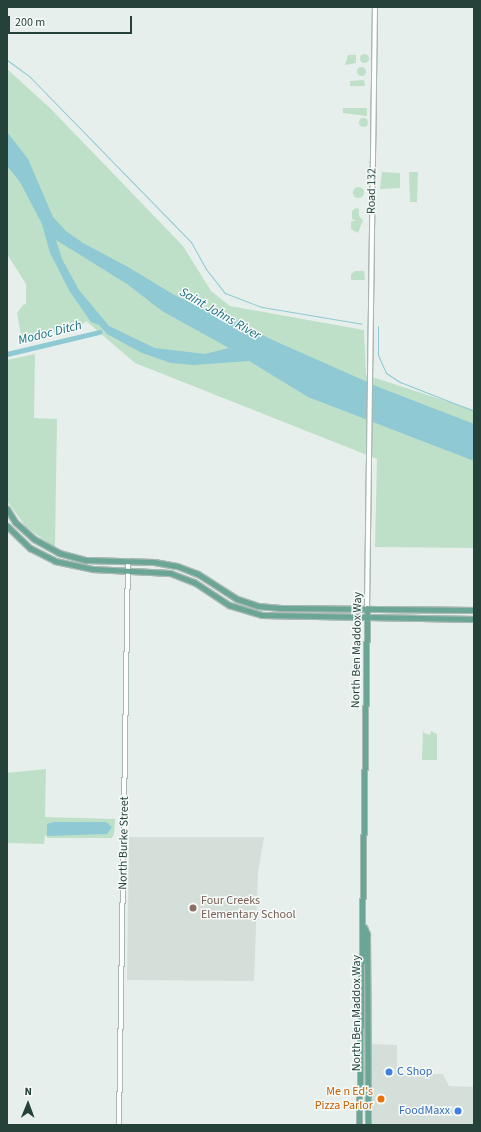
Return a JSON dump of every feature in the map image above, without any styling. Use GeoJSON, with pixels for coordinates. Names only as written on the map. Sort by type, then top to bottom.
{"type":"FeatureCollection","features":[{"type":"Feature","properties":{"kind":"main road"},"geometry":{"type":"LineString","coordinates":[[7,509],[20,527],[47,548],[73,558],[128,561],[177,566],[198,574],[237,599],[258,606],[281,608],[474,610]]}},
{"type":"Feature","properties":{"kind":"main road"},"geometry":{"type":"LineString","coordinates":[[7,526],[20,540],[43,555],[74,567],[175,574],[201,586],[229,605],[262,615],[474,619]]}},
{"type":"Feature","properties":{"kind":"main road","name":"North Ben Maddox Way"},"geometry":{"type":"LineString","coordinates":[[367,608],[364,927],[367,934],[368,1125]]}},
{"type":"Feature","properties":{"kind":"main road","name":"North Ben Maddox Way"},"geometry":{"type":"LineString","coordinates":[[359,1125],[360,934],[364,927]]}},
{"type":"Feature","properties":{"kind":"street","name":"Road 132"},"geometry":{"type":"LineString","coordinates":[[370,374],[375,7]]}},
{"type":"Feature","properties":{"kind":"street","name":"North Ben Maddox Way"},"geometry":{"type":"LineString","coordinates":[[367,608],[370,374]]}},
{"type":"Feature","properties":{"kind":"street","name":"North Burke Street"},"geometry":{"type":"LineString","coordinates":[[119,1125],[128,561]]}},
{"type":"Feature","properties":{"kind":"shaded area","name":"Four Creeks Elementary School"},"geometry":{"type":"Polygon","coordinates":[[[129,837],[264,837],[258,873],[254,981],[127,980],[129,837]]]}},
{"type":"Feature","properties":{"kind":"shaded area"},"geometry":{"type":"Polygon","coordinates":[[[369,1044],[397,1045],[397,1073],[443,1074],[449,1086],[474,1087],[474,1125],[372,1125],[369,1044]]]}},
{"type":"Feature","properties":{"kind":"green space"},"geometry":{"type":"Polygon","coordinates":[[[362,54],[366,54],[368,58],[366,62],[362,62],[360,60],[360,56],[362,54]]]}},
{"type":"Feature","properties":{"kind":"green space"},"geometry":{"type":"Polygon","coordinates":[[[348,55],[356,55],[356,63],[345,65],[348,55]]]}},
{"type":"Feature","properties":{"kind":"green space"},"geometry":{"type":"Polygon","coordinates":[[[361,66],[366,71],[361,76],[356,71],[361,66]]]}},
{"type":"Feature","properties":{"kind":"green space"},"geometry":{"type":"Polygon","coordinates":[[[7,69],[50,108],[183,246],[211,291],[230,306],[364,330],[366,375],[474,410],[474,548],[375,547],[377,459],[135,363],[86,321],[83,324],[22,341],[17,313],[23,305],[26,304],[26,284],[7,254],[7,69]]]}},
{"type":"Feature","properties":{"kind":"green space"},"geometry":{"type":"Polygon","coordinates":[[[364,80],[365,86],[350,86],[350,81],[364,80]]]}},
{"type":"Feature","properties":{"kind":"green space"},"geometry":{"type":"Polygon","coordinates":[[[343,108],[367,108],[367,116],[343,113],[343,108]]]}},
{"type":"Feature","properties":{"kind":"green space"},"geometry":{"type":"Polygon","coordinates":[[[361,118],[365,118],[367,122],[365,126],[361,126],[359,124],[359,120],[361,118]]]}},
{"type":"Feature","properties":{"kind":"green space"},"geometry":{"type":"Polygon","coordinates":[[[382,172],[400,173],[400,188],[380,189],[382,172]]]}},
{"type":"Feature","properties":{"kind":"green space"},"geometry":{"type":"Polygon","coordinates":[[[409,172],[418,172],[417,202],[410,202],[409,172]]]}},
{"type":"Feature","properties":{"kind":"green space"},"geometry":{"type":"Polygon","coordinates":[[[358,186],[362,188],[364,192],[362,196],[358,198],[354,196],[352,192],[354,188],[358,186]]]}},
{"type":"Feature","properties":{"kind":"green space"},"geometry":{"type":"Polygon","coordinates":[[[356,208],[359,209],[359,216],[363,220],[358,233],[351,229],[351,221],[356,221],[352,219],[352,211],[356,208]]]}},
{"type":"Feature","properties":{"kind":"green space"},"geometry":{"type":"Polygon","coordinates":[[[355,271],[364,271],[365,280],[351,280],[351,274],[355,271]]]}},
{"type":"Feature","properties":{"kind":"green space"},"geometry":{"type":"Polygon","coordinates":[[[35,354],[34,418],[57,419],[55,548],[26,527],[7,501],[7,360],[35,354]]]}},
{"type":"Feature","properties":{"kind":"green space"},"geometry":{"type":"Polygon","coordinates":[[[423,729],[424,733],[430,735],[431,731],[437,734],[437,760],[422,760],[423,729]]]}},
{"type":"Feature","properties":{"kind":"green space"},"geometry":{"type":"Polygon","coordinates":[[[46,769],[45,817],[115,819],[114,834],[112,838],[48,838],[45,835],[44,844],[7,843],[7,773],[46,769]]]}},
{"type":"Feature","properties":{"kind":"water","name":"Saint Johns River"},"geometry":{"type":"Polygon","coordinates":[[[7,132],[28,159],[53,217],[66,231],[83,243],[128,267],[176,296],[242,322],[268,338],[381,388],[474,424],[474,461],[308,397],[249,361],[193,365],[171,363],[142,353],[107,334],[99,325],[91,322],[70,292],[50,253],[42,224],[20,182],[7,166],[7,132]],[[56,240],[62,259],[79,290],[109,326],[155,348],[205,354],[229,348],[162,311],[127,284],[56,240]]]}},
{"type":"Feature","properties":{"kind":"water"},"geometry":{"type":"Polygon","coordinates":[[[54,822],[106,822],[112,827],[107,834],[47,836],[47,824],[54,822]]]}},
{"type":"Feature","properties":{"kind":"waterway"},"geometry":{"type":"LineString","coordinates":[[7,60],[30,77],[191,242],[206,269],[225,293],[262,307],[362,324]]}},
{"type":"Feature","properties":{"kind":"waterway"},"geometry":{"type":"LineString","coordinates":[[378,326],[378,355],[386,373],[400,382],[474,411]]}},
{"type":"Feature","properties":{"kind":"waterway","name":"Modoc Ditch"},"geometry":{"type":"LineString","coordinates":[[7,354],[99,332]]}},
{"type":"Feature","properties":{"kind":"place","name":"Four Creeks Elementary School"},"geometry":{"type":"Point","coordinates":[193,908]}},
{"type":"Feature","properties":{"kind":"place","name":"C Shop"},"geometry":{"type":"Point","coordinates":[389,1072]}},
{"type":"Feature","properties":{"kind":"place","name":"Me n Ed's Pizza Parlor"},"geometry":{"type":"Point","coordinates":[381,1099]}},
{"type":"Feature","properties":{"kind":"place","name":"FoodMaxx"},"geometry":{"type":"Point","coordinates":[458,1111]}}]}
